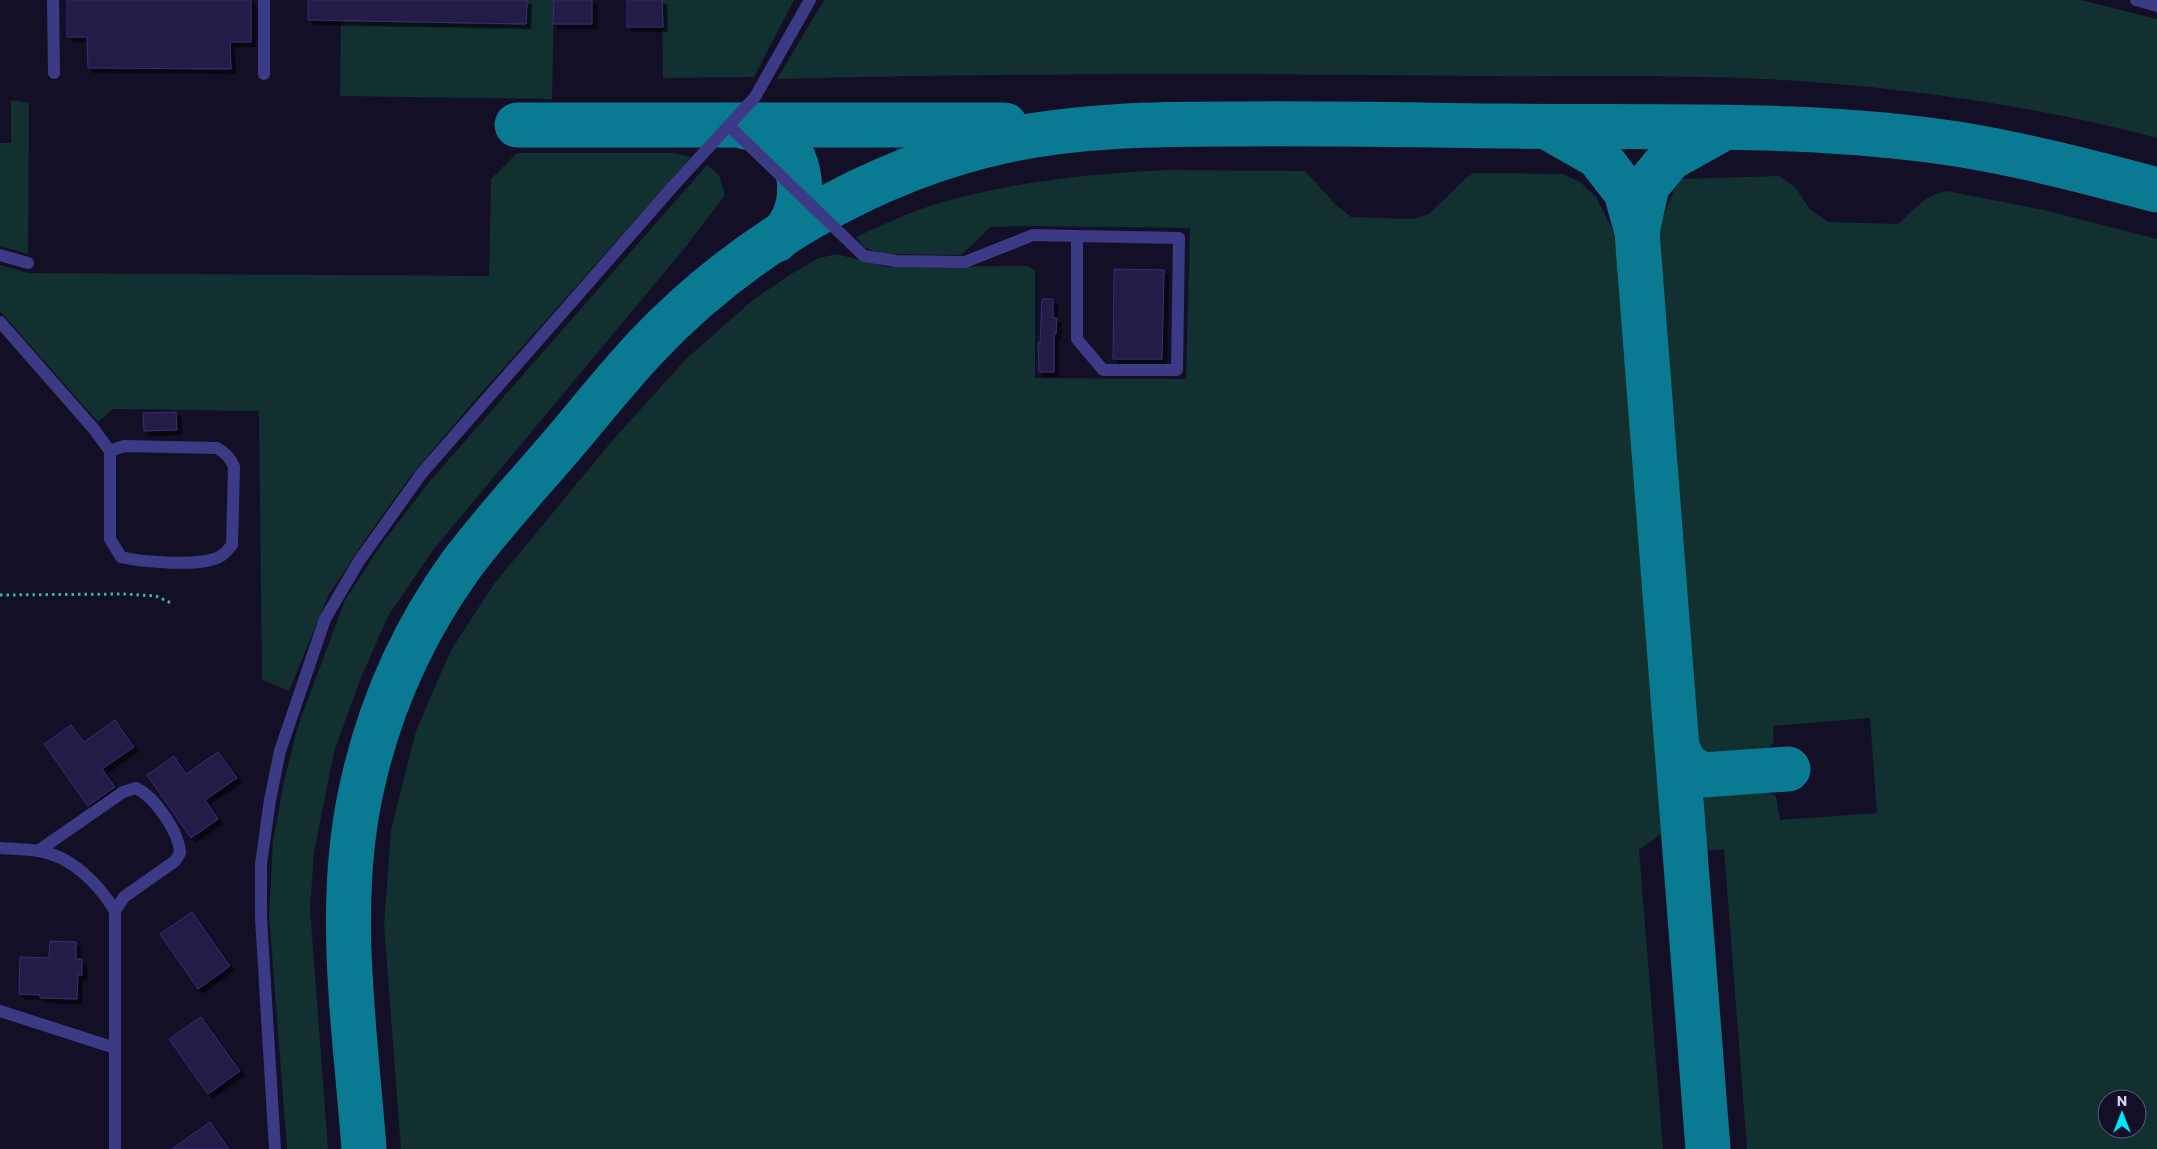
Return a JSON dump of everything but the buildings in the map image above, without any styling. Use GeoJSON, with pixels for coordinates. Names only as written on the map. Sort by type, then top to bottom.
{"type":"FeatureCollection","features":[{"type":"Feature","properties":{"kind":"lane"},"geometry":{"type":"LineString","coordinates":[[53,0],[54,72]]}},
{"type":"Feature","properties":{"kind":"lane"},"geometry":{"type":"LineString","coordinates":[[264,0],[264,74]]}},
{"type":"Feature","properties":{"kind":"lane"},"geometry":{"type":"LineString","coordinates":[[275,1149],[261,918],[261,864],[270,800],[280,750],[325,619],[359,561],[422,473],[755,97],[810,0]]}},
{"type":"Feature","properties":{"kind":"lane"},"geometry":{"type":"LineString","coordinates":[[2136,0],[2157,6]]}},
{"type":"Feature","properties":{"kind":"lane"},"geometry":{"type":"LineString","coordinates":[[728,126],[864,256],[896,261],[965,262],[1033,235],[1179,238],[1177,370],[1103,370],[1077,339],[1076,236]]}},
{"type":"Feature","properties":{"kind":"lane"},"geometry":{"type":"LineString","coordinates":[[0,255],[28,263]]}},
{"type":"Feature","properties":{"kind":"lane"},"geometry":{"type":"LineString","coordinates":[[0,322],[93,428],[110,452],[110,539],[121,557],[136,560],[204,562],[224,554],[232,545],[234,467],[231,459],[224,452],[217,448],[124,446],[110,452]]}},
{"type":"Feature","properties":{"kind":"lane"},"geometry":{"type":"LineString","coordinates":[[38,850],[124,792],[136,788],[148,794],[175,834],[180,853],[175,860],[124,897],[115,911],[115,1149]]}},
{"type":"Feature","properties":{"kind":"lane"},"geometry":{"type":"LineString","coordinates":[[0,848],[38,850],[65,860],[95,883],[115,911]]}},
{"type":"Feature","properties":{"kind":"lane"},"geometry":{"type":"LineString","coordinates":[[0,1011],[115,1048]]}},
{"type":"Feature","properties":{"kind":"path"},"geometry":{"type":"LineString","coordinates":[[0,595],[124,594],[156,596],[172,603]]}},
{"type":"Feature","properties":{"kind":"green space"},"geometry":{"type":"Polygon","coordinates":[[[527,0],[554,0],[552,99],[340,96],[341,21],[526,24],[527,0]]]}},
{"type":"Feature","properties":{"kind":"green space"},"geometry":{"type":"Polygon","coordinates":[[[662,0],[794,0],[754,77],[663,78],[662,0]]]}},
{"type":"Feature","properties":{"kind":"green space"},"geometry":{"type":"Polygon","coordinates":[[[824,0],[2081,0],[2157,19],[2157,138],[2043,112],[1966,99],[1803,81],[1711,77],[1216,74],[777,79],[824,0]]]}},
{"type":"Feature","properties":{"kind":"green space"},"geometry":{"type":"Polygon","coordinates":[[[11,100],[29,103],[28,254],[0,246],[0,143],[11,143],[11,100]]]}},
{"type":"Feature","properties":{"kind":"green space"},"geometry":{"type":"Polygon","coordinates":[[[517,153],[674,153],[691,157],[475,400],[410,477],[328,596],[289,691],[262,680],[259,411],[113,409],[98,422],[0,311],[0,265],[28,273],[489,276],[491,179],[517,153]]]}},
{"type":"Feature","properties":{"kind":"green space"},"geometry":{"type":"Polygon","coordinates":[[[707,165],[719,175],[725,195],[687,245],[433,550],[388,616],[360,680],[334,752],[314,852],[310,908],[328,1149],[287,1149],[269,915],[273,842],[284,781],[298,726],[345,600],[383,542],[429,482],[707,165]]]}},
{"type":"Feature","properties":{"kind":"green space"},"geometry":{"type":"Polygon","coordinates":[[[1167,170],[1305,171],[1337,206],[1351,217],[1413,219],[1429,214],[1466,178],[1474,173],[1563,174],[1580,182],[1596,197],[1612,229],[1620,263],[1661,826],[1661,834],[1639,850],[1663,1149],[401,1149],[384,925],[391,830],[416,731],[451,650],[494,584],[612,441],[686,359],[753,300],[791,274],[819,258],[837,254],[886,267],[1028,266],[1035,270],[1035,378],[1186,379],[1190,228],[991,227],[961,255],[880,254],[864,247],[856,237],[921,209],[988,191],[1047,180],[1167,170]]]}},
{"type":"Feature","properties":{"kind":"green space"},"geometry":{"type":"Polygon","coordinates":[[[1779,176],[1795,187],[1810,209],[1828,222],[1899,224],[1926,199],[1947,191],[2044,210],[2157,239],[2157,1149],[1747,1149],[1724,849],[1706,851],[1702,802],[1709,794],[1770,793],[1776,797],[1780,820],[1877,813],[1870,718],[1773,726],[1774,742],[1767,750],[1703,753],[1695,747],[1657,256],[1659,234],[1670,198],[1680,179],[1779,176]]]}},
{"type":"Feature","properties":{"kind":"taxiway"},"geometry":{"type":"LineString","coordinates":[[364,1149],[349,963],[350,870],[355,824],[371,749],[390,694],[402,667],[429,614],[461,565],[496,521],[646,347],[683,310],[724,276],[766,245],[812,217],[859,192],[907,170],[957,153],[1008,140],[1064,131],[1119,126],[1175,124],[1734,127],[1850,132],[1907,137],[1988,149],[2061,165],[2157,190]]}},
{"type":"Feature","properties":{"kind":"taxiway"},"geometry":{"type":"LineString","coordinates":[[517,125],[1005,125]]}},
{"type":"Feature","properties":{"kind":"taxiway"},"geometry":{"type":"LineString","coordinates":[[745,127],[764,130],[777,137],[786,146],[798,172],[800,186],[799,201],[795,214],[788,228],[776,240]]}},
{"type":"Feature","properties":{"kind":"taxiway"},"geometry":{"type":"LineString","coordinates":[[1547,127],[1598,156],[1626,192],[1637,232],[1708,1149]]}},
{"type":"Feature","properties":{"kind":"taxiway"},"geometry":{"type":"LineString","coordinates":[[1637,232],[1647,186],[1670,158],[1722,129]]}},
{"type":"Feature","properties":{"kind":"taxiway"},"geometry":{"type":"LineString","coordinates":[[1677,748],[1686,766],[1703,775],[1788,769]]}}]}
